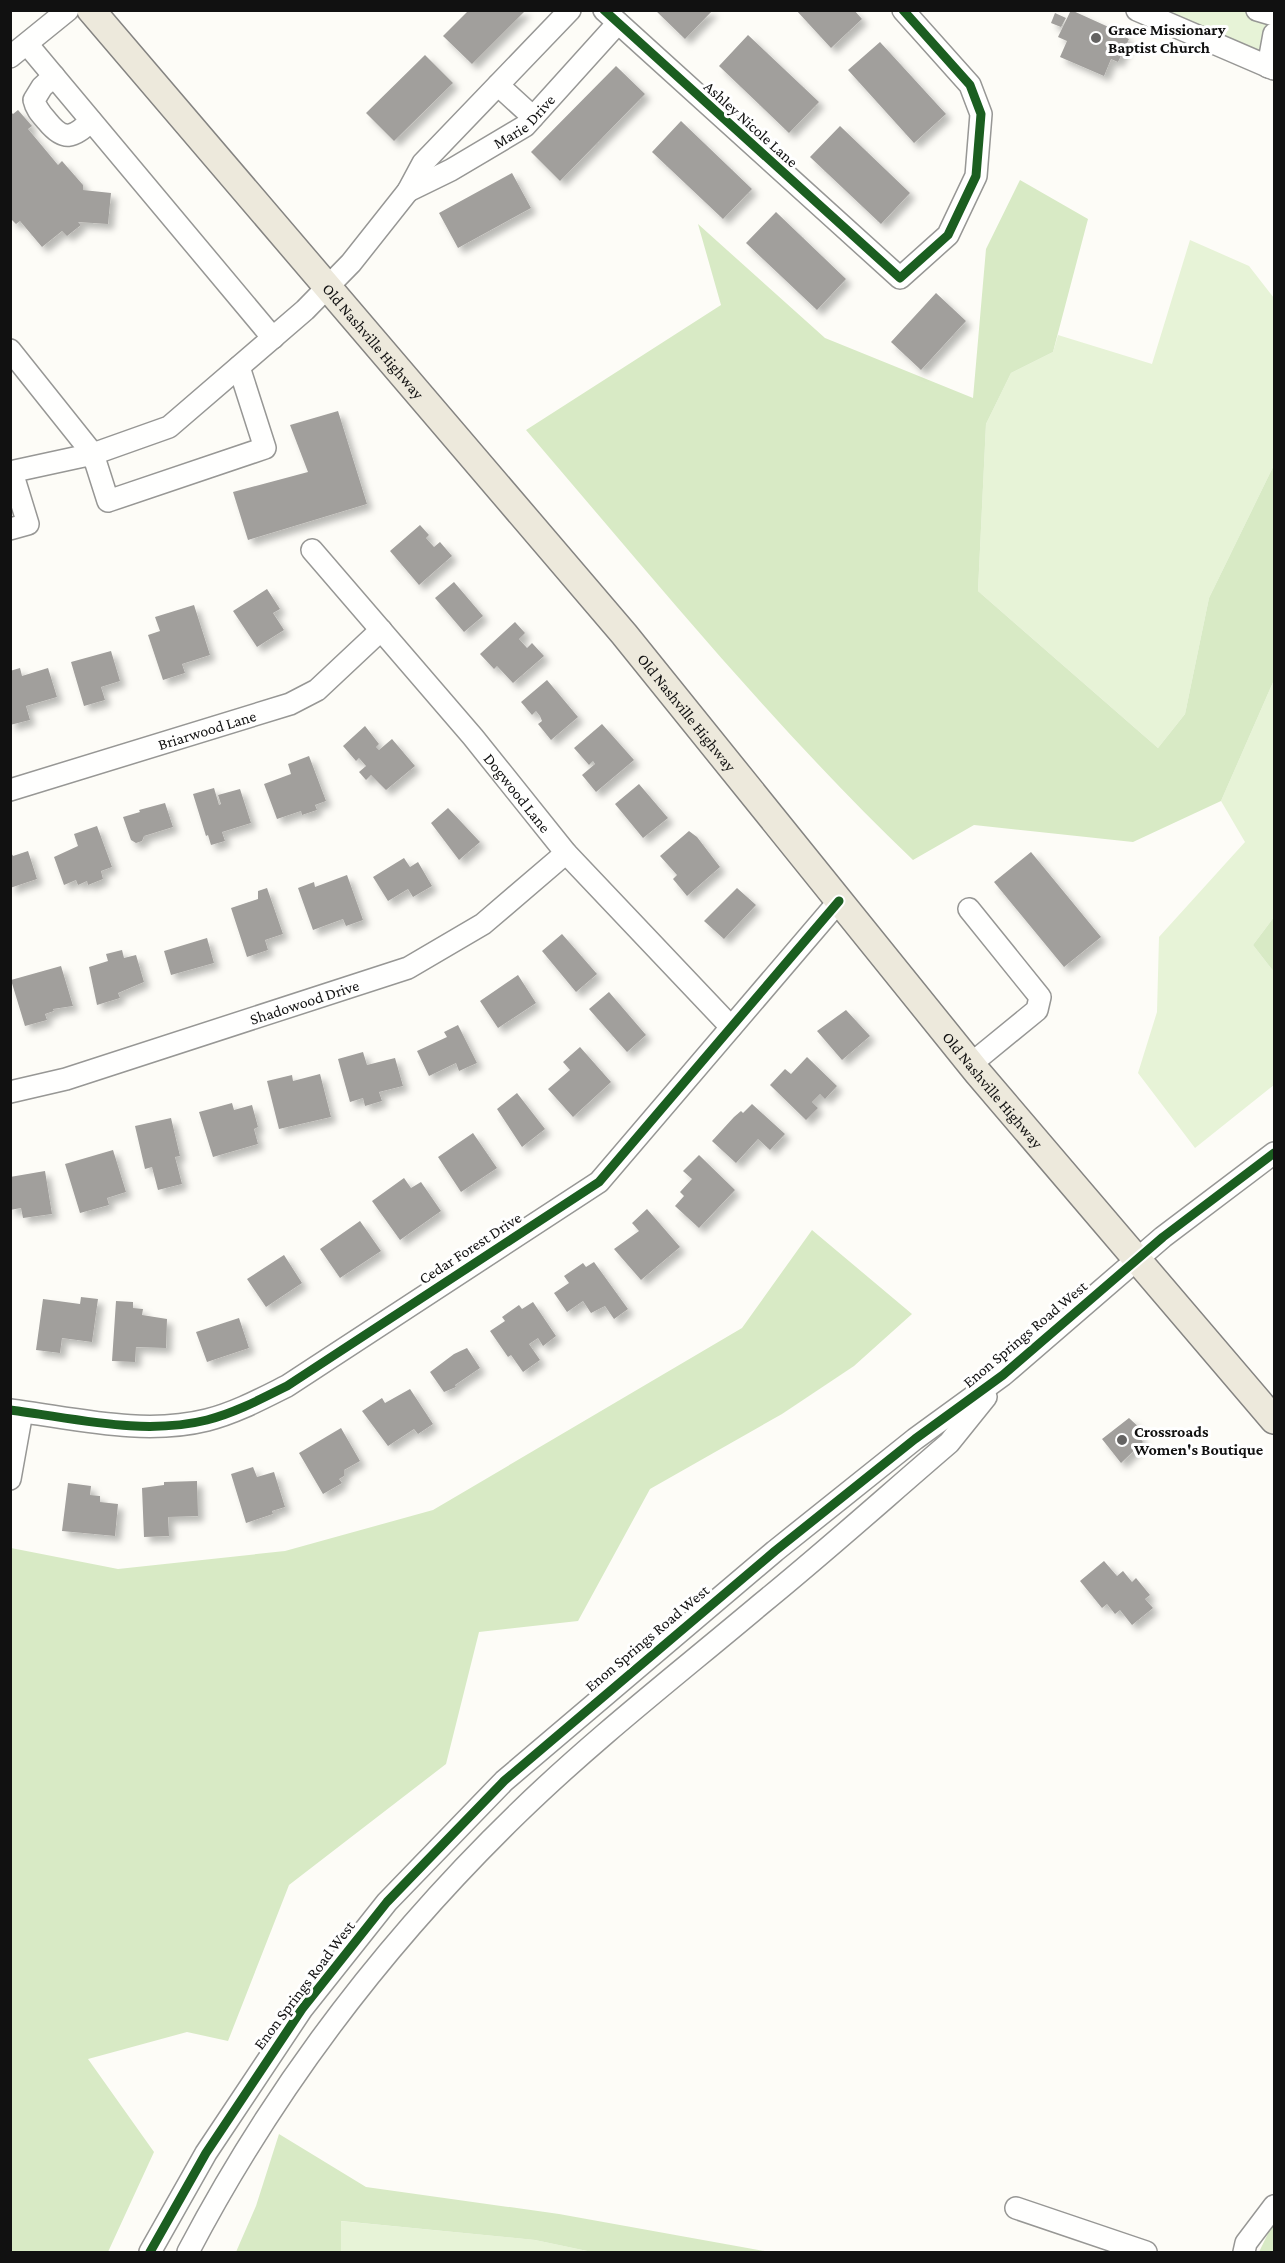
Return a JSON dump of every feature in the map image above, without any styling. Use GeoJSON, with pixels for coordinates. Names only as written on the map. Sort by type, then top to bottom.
{"type":"FeatureCollection","features":[{"type":"Feature","properties":{"kind":"main road","name":"Old Nashville Highway"},"geometry":{"type":"LineString","coordinates":[[91,10],[624,634],[971,1064],[1275,1420]]}},
{"type":"Feature","properties":{"kind":"street"},"geometry":{"type":"LineString","coordinates":[[68,10],[19,51],[54,76],[273,338]]}},
{"type":"Feature","properties":{"kind":"street","name":"Marie Drive"},"geometry":{"type":"LineString","coordinates":[[11,472],[93,454],[168,427],[328,289],[408,190],[423,163],[570,10]]}},
{"type":"Feature","properties":{"kind":"street","name":"Ashley Nicole Lane"},"geometry":{"type":"LineString","coordinates":[[611,17],[900,278],[948,235],[976,176],[981,114],[970,85],[903,10]]}},
{"type":"Feature","properties":{"kind":"street"},"geometry":{"type":"LineString","coordinates":[[1137,10],[1271,68],[1275,34]]}},
{"type":"Feature","properties":{"kind":"street"},"geometry":{"type":"LineString","coordinates":[[1257,10],[1275,15]]}},
{"type":"Feature","properties":{"kind":"street","name":"Marie Drive"},"geometry":{"type":"LineString","coordinates":[[408,190],[460,165],[525,126],[611,17]]}},
{"type":"Feature","properties":{"kind":"street"},"geometry":{"type":"LineString","coordinates":[[54,76],[42,87],[34,100],[35,107],[60,135],[77,133],[91,121]]}},
{"type":"Feature","properties":{"kind":"street"},"geometry":{"type":"LineString","coordinates":[[498,85],[533,117]]}},
{"type":"Feature","properties":{"kind":"street"},"geometry":{"type":"LineString","coordinates":[[10,350],[93,454],[108,501],[265,448],[239,367]]}},
{"type":"Feature","properties":{"kind":"street"},"geometry":{"type":"LineString","coordinates":[[10,529],[28,524],[11,472]]}},
{"type":"Feature","properties":{"kind":"street","name":"Dogwood Lane"},"geometry":{"type":"LineString","coordinates":[[312,550],[473,737],[566,853],[731,1027]]}},
{"type":"Feature","properties":{"kind":"street","name":"Briarwood Lane"},"geometry":{"type":"LineString","coordinates":[[10,790],[290,704],[317,690],[381,630]]}},
{"type":"Feature","properties":{"kind":"street","name":"Shadowood Drive"},"geometry":{"type":"LineString","coordinates":[[10,1092],[66,1079],[408,968],[483,924],[566,853]]}},
{"type":"Feature","properties":{"kind":"street","name":"Cedar Forest Drive"},"geometry":{"type":"LineString","coordinates":[[16,1411],[141,1426],[169,1426],[206,1420],[243,1408],[287,1386],[599,1182],[839,902]]}},
{"type":"Feature","properties":{"kind":"street"},"geometry":{"type":"LineString","coordinates":[[969,909],[1040,996],[1037,1010],[971,1064]]}},
{"type":"Feature","properties":{"kind":"street","name":"Enon Springs Road West"},"geometry":{"type":"LineString","coordinates":[[150,2253],[206,2153],[246,2089],[302,2009],[387,1902],[472,1812],[560,1731],[775,1551],[915,1438],[1003,1376],[1136,1259],[1275,1153]]}},
{"type":"Feature","properties":{"kind":"street","name":"Enon Springs Road West"},"geometry":{"type":"LineString","coordinates":[[188,2253],[217,2197],[262,2123],[311,2052],[377,1967],[472,1860],[566,1768],[949,1443],[1003,1376]]}},
{"type":"Feature","properties":{"kind":"street"},"geometry":{"type":"LineString","coordinates":[[10,1479],[16,1411]]}},
{"type":"Feature","properties":{"kind":"street"},"geometry":{"type":"LineString","coordinates":[[352,1945],[377,1967]]}},
{"type":"Feature","properties":{"kind":"street"},"geometry":{"type":"LineString","coordinates":[[1244,2253],[1246,2243],[1275,2206]]}},
{"type":"Feature","properties":{"kind":"street"},"geometry":{"type":"LineString","coordinates":[[1016,2208],[1146,2253]]}},
{"type":"Feature","properties":{"kind":"green space"},"geometry":{"type":"Polygon","coordinates":[[[1154,11],[1274,11],[1274,61],[1154,11]]]}},
{"type":"Feature","properties":{"kind":"green space"},"geometry":{"type":"Polygon","coordinates":[[[1020,180],[1088,219],[1053,352],[1011,373],[986,424],[978,591],[1158,748],[1185,714],[1209,598],[1274,465],[1274,680],[1221,801],[1133,842],[974,825],[913,860],[762,704],[526,430],[721,305],[698,224],[825,338],[973,398],[986,249],[1020,180]]]}},
{"type":"Feature","properties":{"kind":"green space"},"geometry":{"type":"Polygon","coordinates":[[[1190,240],[1249,266],[1274,298],[1274,465],[1209,598],[1185,714],[1158,748],[978,591],[986,424],[1011,373],[1053,352],[1058,335],[1152,364],[1190,240]]]}},
{"type":"Feature","properties":{"kind":"green space"},"geometry":{"type":"Polygon","coordinates":[[[1274,680],[1274,917],[1253,945],[1274,972],[1274,1085],[1195,1148],[1138,1073],[1157,1012],[1159,937],[1245,842],[1221,801],[1274,680]]]}},
{"type":"Feature","properties":{"kind":"green space"},"geometry":{"type":"Polygon","coordinates":[[[1274,917],[1274,972],[1253,945],[1274,917]]]}},
{"type":"Feature","properties":{"kind":"green space"},"geometry":{"type":"Polygon","coordinates":[[[812,1230],[912,1314],[854,1366],[782,1414],[650,1489],[578,1621],[479,1632],[446,1764],[289,1885],[228,2041],[187,2032],[88,2059],[154,2152],[108,2252],[11,2252],[11,1548],[118,1569],[285,1551],[433,1510],[742,1328],[812,1230]]]}},
{"type":"Feature","properties":{"kind":"green space"},"geometry":{"type":"Polygon","coordinates":[[[279,2134],[366,2187],[559,2214],[770,2252],[592,2252],[535,2240],[341,2221],[341,2252],[236,2252],[256,2206],[279,2134]]]}},
{"type":"Feature","properties":{"kind":"green space"},"geometry":{"type":"Polygon","coordinates":[[[340,2221],[535,2240],[592,2252],[341,2252],[340,2221]]]}},
{"type":"Feature","properties":{"kind":"green space"},"geometry":{"type":"Polygon","coordinates":[[[1274,2221],[1274,2252],[1259,2252],[1274,2221]]]}},
{"type":"Feature","properties":{"kind":"building"},"geometry":{"type":"Polygon","coordinates":[[[469,10],[526,10],[472,64],[443,36],[469,10]]]}},
{"type":"Feature","properties":{"kind":"building"},"geometry":{"type":"Polygon","coordinates":[[[655,10],[713,10],[685,39],[655,10]]]}},
{"type":"Feature","properties":{"kind":"building"},"geometry":{"type":"Polygon","coordinates":[[[796,10],[854,10],[862,19],[831,48],[796,10]]]}},
{"type":"Feature","properties":{"kind":"building"},"geometry":{"type":"Polygon","coordinates":[[[1071,10],[1124,34],[1123,36],[1129,39],[1118,62],[1111,59],[1104,76],[1060,57],[1067,41],[1058,37],[1071,10]]]}},
{"type":"Feature","properties":{"kind":"building"},"geometry":{"type":"Polygon","coordinates":[[[1055,13],[1066,18],[1061,27],[1051,23],[1055,13]]]}},
{"type":"Feature","properties":{"kind":"building"},"geometry":{"type":"Polygon","coordinates":[[[748,35],[819,102],[789,133],[719,66],[748,35]]]}},
{"type":"Feature","properties":{"kind":"building"},"geometry":{"type":"Polygon","coordinates":[[[880,42],[946,114],[914,143],[848,70],[880,42]]]}},
{"type":"Feature","properties":{"kind":"building"},"geometry":{"type":"Polygon","coordinates":[[[425,55],[453,83],[394,141],[366,113],[425,55]]]}},
{"type":"Feature","properties":{"kind":"building"},"geometry":{"type":"Polygon","coordinates":[[[616,66],[645,94],[560,181],[531,152],[616,66]]]}},
{"type":"Feature","properties":{"kind":"building"},"geometry":{"type":"Polygon","coordinates":[[[18,110],[32,126],[28,129],[58,165],[62,161],[83,185],[83,190],[111,193],[108,224],[78,222],[81,225],[67,236],[62,231],[42,247],[20,221],[16,224],[10,218],[10,111],[13,114],[18,110]]]}},
{"type":"Feature","properties":{"kind":"building"},"geometry":{"type":"Polygon","coordinates":[[[681,121],[752,189],[723,219],[652,152],[681,121]]]}},
{"type":"Feature","properties":{"kind":"building"},"geometry":{"type":"Polygon","coordinates":[[[840,126],[910,193],[881,224],[810,157],[840,126]]]}},
{"type":"Feature","properties":{"kind":"building"},"geometry":{"type":"Polygon","coordinates":[[[512,173],[531,208],[458,248],[439,213],[512,173]]]}},
{"type":"Feature","properties":{"kind":"building"},"geometry":{"type":"Polygon","coordinates":[[[776,212],[846,279],[817,310],[746,243],[776,212]]]}},
{"type":"Feature","properties":{"kind":"building"},"geometry":{"type":"Polygon","coordinates":[[[936,293],[966,321],[921,370],[891,342],[936,293]]]}},
{"type":"Feature","properties":{"kind":"building"},"geometry":{"type":"Polygon","coordinates":[[[338,411],[367,504],[248,540],[233,492],[308,472],[290,425],[338,411]]]}},
{"type":"Feature","properties":{"kind":"building"},"geometry":{"type":"Polygon","coordinates":[[[420,525],[429,535],[426,538],[434,547],[440,542],[452,556],[419,585],[390,551],[420,525]]]}},
{"type":"Feature","properties":{"kind":"building"},"geometry":{"type":"Polygon","coordinates":[[[454,582],[483,616],[464,632],[435,598],[454,582]]]}},
{"type":"Feature","properties":{"kind":"building"},"geometry":{"type":"Polygon","coordinates":[[[267,589],[280,609],[273,613],[284,630],[257,647],[233,611],[267,589]]]}},
{"type":"Feature","properties":{"kind":"building"},"geometry":{"type":"Polygon","coordinates":[[[194,605],[210,655],[182,664],[185,673],[163,680],[148,635],[160,631],[155,617],[194,605]]]}},
{"type":"Feature","properties":{"kind":"building"},"geometry":{"type":"Polygon","coordinates":[[[515,622],[525,633],[519,639],[527,648],[532,643],[544,656],[513,683],[497,666],[494,669],[480,654],[515,622]]]}},
{"type":"Feature","properties":{"kind":"building"},"geometry":{"type":"Polygon","coordinates":[[[111,651],[120,681],[101,687],[105,700],[84,706],[71,662],[111,651]]]}},
{"type":"Feature","properties":{"kind":"building"},"geometry":{"type":"Polygon","coordinates":[[[20,668],[22,676],[48,668],[57,697],[26,706],[30,720],[10,725],[10,671],[20,668]]]}},
{"type":"Feature","properties":{"kind":"building"},"geometry":{"type":"Polygon","coordinates":[[[547,680],[578,717],[551,740],[538,724],[542,721],[540,716],[536,711],[532,715],[521,702],[547,680]]]}},
{"type":"Feature","properties":{"kind":"building"},"geometry":{"type":"Polygon","coordinates":[[[602,724],[634,760],[596,792],[582,775],[595,764],[593,761],[589,765],[574,748],[602,724]]]}},
{"type":"Feature","properties":{"kind":"building"},"geometry":{"type":"Polygon","coordinates":[[[365,726],[379,744],[376,747],[379,750],[392,739],[415,766],[386,790],[371,775],[366,780],[359,772],[366,766],[359,758],[356,761],[343,746],[365,726]]]}},
{"type":"Feature","properties":{"kind":"building"},"geometry":{"type":"Polygon","coordinates":[[[309,756],[326,801],[315,805],[317,810],[302,815],[301,811],[277,819],[264,784],[291,774],[288,764],[309,756]]]}},
{"type":"Feature","properties":{"kind":"building"},"geometry":{"type":"Polygon","coordinates":[[[639,784],[668,818],[643,838],[615,804],[639,784]]]}},
{"type":"Feature","properties":{"kind":"building"},"geometry":{"type":"Polygon","coordinates":[[[214,788],[219,805],[221,804],[218,795],[240,789],[251,823],[222,832],[225,841],[211,845],[193,794],[214,788]]]}},
{"type":"Feature","properties":{"kind":"building"},"geometry":{"type":"Polygon","coordinates":[[[165,803],[173,827],[144,836],[142,841],[136,843],[131,840],[123,817],[165,803]]]}},
{"type":"Feature","properties":{"kind":"building"},"geometry":{"type":"Polygon","coordinates":[[[448,808],[480,842],[459,860],[431,823],[448,808]]]}},
{"type":"Feature","properties":{"kind":"building"},"geometry":{"type":"Polygon","coordinates":[[[97,826],[112,867],[101,871],[103,879],[88,885],[87,881],[78,885],[76,880],[64,885],[54,857],[78,846],[74,834],[97,826]]]}},
{"type":"Feature","properties":{"kind":"building"},"geometry":{"type":"Polygon","coordinates":[[[689,831],[697,837],[720,867],[687,896],[673,879],[677,875],[660,856],[689,831]]]}},
{"type":"Feature","properties":{"kind":"building"},"geometry":{"type":"Polygon","coordinates":[[[10,851],[13,856],[28,851],[37,879],[10,888],[10,851]]]}},
{"type":"Feature","properties":{"kind":"building"},"geometry":{"type":"Polygon","coordinates":[[[1031,852],[1101,937],[1064,967],[994,882],[1031,852]]]}},
{"type":"Feature","properties":{"kind":"building"},"geometry":{"type":"Polygon","coordinates":[[[404,858],[410,867],[418,862],[432,886],[413,897],[408,889],[388,901],[373,877],[404,858]]]}},
{"type":"Feature","properties":{"kind":"building"},"geometry":{"type":"Polygon","coordinates":[[[347,875],[363,920],[346,926],[343,919],[313,930],[298,888],[314,882],[315,887],[347,875]]]}},
{"type":"Feature","properties":{"kind":"building"},"geometry":{"type":"Polygon","coordinates":[[[267,888],[283,934],[265,940],[268,950],[247,957],[231,908],[258,899],[258,891],[267,888]]]}},
{"type":"Feature","properties":{"kind":"building"},"geometry":{"type":"Polygon","coordinates":[[[737,888],[756,905],[724,939],[704,921],[737,888]]]}},
{"type":"Feature","properties":{"kind":"building"},"geometry":{"type":"Polygon","coordinates":[[[562,934],[597,974],[576,992],[542,951],[562,934]]]}},
{"type":"Feature","properties":{"kind":"building"},"geometry":{"type":"Polygon","coordinates":[[[207,938],[214,963],[171,975],[164,951],[207,938]]]}},
{"type":"Feature","properties":{"kind":"building"},"geometry":{"type":"Polygon","coordinates":[[[122,950],[124,958],[136,955],[144,982],[118,993],[120,998],[97,1005],[89,967],[108,961],[106,954],[122,950]]]}},
{"type":"Feature","properties":{"kind":"building"},"geometry":{"type":"Polygon","coordinates":[[[61,966],[73,1006],[53,1009],[54,1011],[45,1014],[47,1020],[25,1026],[11,980],[61,966]]]}},
{"type":"Feature","properties":{"kind":"building"},"geometry":{"type":"Polygon","coordinates":[[[518,975],[536,1003],[498,1028],[480,1001],[518,975]]]}},
{"type":"Feature","properties":{"kind":"building"},"geometry":{"type":"Polygon","coordinates":[[[609,992],[646,1035],[627,1052],[589,1009],[609,992]]]}},
{"type":"Feature","properties":{"kind":"building"},"geometry":{"type":"Polygon","coordinates":[[[846,1010],[870,1036],[842,1060],[817,1031],[846,1010]]]}},
{"type":"Feature","properties":{"kind":"building"},"geometry":{"type":"Polygon","coordinates":[[[458,1025],[477,1063],[459,1071],[456,1063],[429,1076],[417,1051],[447,1037],[444,1032],[458,1025]]]}},
{"type":"Feature","properties":{"kind":"building"},"geometry":{"type":"Polygon","coordinates":[[[580,1047],[611,1082],[573,1117],[548,1089],[570,1070],[563,1062],[580,1047]]]}},
{"type":"Feature","properties":{"kind":"building"},"geometry":{"type":"Polygon","coordinates":[[[363,1052],[367,1065],[395,1058],[403,1086],[379,1092],[382,1101],[365,1106],[363,1098],[350,1102],[338,1059],[363,1052]]]}},
{"type":"Feature","properties":{"kind":"building"},"geometry":{"type":"Polygon","coordinates":[[[807,1057],[837,1086],[825,1099],[820,1094],[812,1102],[818,1108],[806,1120],[770,1085],[785,1069],[791,1074],[807,1057]]]}},
{"type":"Feature","properties":{"kind":"building"},"geometry":{"type":"Polygon","coordinates":[[[320,1074],[331,1117],[279,1129],[267,1081],[292,1075],[293,1081],[320,1074]]]}},
{"type":"Feature","properties":{"kind":"building"},"geometry":{"type":"Polygon","coordinates":[[[517,1093],[545,1129],[522,1147],[497,1109],[517,1093]]]}},
{"type":"Feature","properties":{"kind":"building"},"geometry":{"type":"Polygon","coordinates":[[[232,1103],[234,1110],[252,1105],[258,1127],[254,1129],[258,1144],[213,1157],[199,1112],[232,1103]]]}},
{"type":"Feature","properties":{"kind":"building"},"geometry":{"type":"Polygon","coordinates":[[[752,1104],[785,1134],[770,1150],[758,1139],[736,1163],[712,1141],[734,1117],[741,1111],[743,1113],[752,1104]]]}},
{"type":"Feature","properties":{"kind":"building"},"geometry":{"type":"Polygon","coordinates":[[[171,1118],[180,1156],[175,1157],[182,1184],[158,1190],[152,1167],[145,1169],[135,1126],[171,1118]]]}},
{"type":"Feature","properties":{"kind":"building"},"geometry":{"type":"Polygon","coordinates":[[[473,1133],[497,1168],[461,1192],[438,1157],[473,1133]]]}},
{"type":"Feature","properties":{"kind":"building"},"geometry":{"type":"Polygon","coordinates":[[[113,1150],[126,1192],[107,1198],[109,1205],[80,1213],[65,1164],[113,1150]]]}},
{"type":"Feature","properties":{"kind":"building"},"geometry":{"type":"Polygon","coordinates":[[[699,1155],[735,1190],[699,1228],[675,1206],[684,1196],[680,1192],[692,1179],[683,1171],[699,1155]]]}},
{"type":"Feature","properties":{"kind":"building"},"geometry":{"type":"Polygon","coordinates":[[[45,1171],[52,1214],[23,1218],[21,1208],[10,1210],[10,1177],[45,1171]]]}},
{"type":"Feature","properties":{"kind":"building"},"geometry":{"type":"Polygon","coordinates":[[[404,1178],[411,1188],[421,1182],[441,1211],[400,1240],[372,1201],[404,1178]]]}},
{"type":"Feature","properties":{"kind":"building"},"geometry":{"type":"Polygon","coordinates":[[[647,1209],[680,1247],[641,1280],[614,1249],[639,1231],[632,1223],[647,1209]]]}},
{"type":"Feature","properties":{"kind":"building"},"geometry":{"type":"Polygon","coordinates":[[[360,1221],[381,1251],[340,1278],[320,1249],[360,1221]]]}},
{"type":"Feature","properties":{"kind":"building"},"geometry":{"type":"Polygon","coordinates":[[[284,1255],[302,1283],[266,1307],[247,1279],[284,1255]]]}},
{"type":"Feature","properties":{"kind":"building"},"geometry":{"type":"Polygon","coordinates":[[[594,1262],[628,1309],[614,1319],[605,1306],[591,1313],[583,1301],[567,1312],[554,1293],[569,1283],[564,1276],[583,1263],[586,1267],[594,1262]]]}},
{"type":"Feature","properties":{"kind":"building"},"geometry":{"type":"Polygon","coordinates":[[[81,1297],[98,1299],[92,1342],[62,1338],[60,1353],[36,1350],[43,1299],[80,1304],[81,1297]]]}},
{"type":"Feature","properties":{"kind":"building"},"geometry":{"type":"Polygon","coordinates":[[[116,1301],[133,1302],[133,1308],[143,1309],[142,1315],[167,1319],[166,1348],[136,1347],[135,1362],[112,1361],[116,1301]]]}},
{"type":"Feature","properties":{"kind":"building"},"geometry":{"type":"Polygon","coordinates":[[[533,1302],[556,1336],[543,1346],[538,1338],[529,1344],[540,1360],[523,1372],[511,1355],[508,1357],[490,1331],[505,1321],[502,1317],[519,1305],[522,1309],[533,1302]]]}},
{"type":"Feature","properties":{"kind":"building"},"geometry":{"type":"Polygon","coordinates":[[[239,1318],[249,1348],[207,1362],[196,1332],[239,1318]]]}},
{"type":"Feature","properties":{"kind":"building"},"geometry":{"type":"Polygon","coordinates":[[[467,1348],[480,1368],[455,1385],[456,1387],[444,1392],[430,1372],[454,1354],[467,1348]]]}},
{"type":"Feature","properties":{"kind":"building"},"geometry":{"type":"Polygon","coordinates":[[[410,1389],[433,1424],[418,1434],[414,1429],[388,1446],[362,1411],[382,1398],[385,1403],[410,1389]]]}},
{"type":"Feature","properties":{"kind":"building","name":"Crossroads Women's Boutique"},"geometry":{"type":"Polygon","coordinates":[[[1129,1418],[1142,1430],[1137,1434],[1143,1442],[1121,1463],[1102,1439],[1129,1418]]]}},
{"type":"Feature","properties":{"kind":"building"},"geometry":{"type":"Polygon","coordinates":[[[341,1428],[360,1461],[344,1470],[344,1476],[339,1479],[342,1483],[323,1494],[299,1453],[341,1428]]]}},
{"type":"Feature","properties":{"kind":"building"},"geometry":{"type":"Polygon","coordinates":[[[253,1467],[257,1477],[274,1472],[285,1507],[272,1511],[273,1514],[246,1523],[231,1474],[253,1467]]]}},
{"type":"Feature","properties":{"kind":"building"},"geometry":{"type":"Polygon","coordinates":[[[197,1481],[198,1516],[168,1517],[169,1536],[144,1537],[142,1488],[164,1485],[164,1482],[197,1481]]]}},
{"type":"Feature","properties":{"kind":"building"},"geometry":{"type":"Polygon","coordinates":[[[68,1483],[91,1486],[90,1495],[100,1496],[100,1502],[118,1504],[115,1536],[62,1531],[68,1483]]]}},
{"type":"Feature","properties":{"kind":"building"},"geometry":{"type":"Polygon","coordinates":[[[1104,1561],[1117,1576],[1123,1571],[1132,1582],[1136,1578],[1150,1595],[1145,1599],[1153,1608],[1132,1625],[1120,1610],[1115,1614],[1107,1604],[1102,1608],[1080,1581],[1104,1561]]]}},
{"type":"Feature","properties":{"kind":"cycle path"},"geometry":{"type":"LineString","coordinates":[[604,10],[900,278],[948,235],[976,176],[981,114],[970,85],[903,10]]}},
{"type":"Feature","properties":{"kind":"cycle path"},"geometry":{"type":"LineString","coordinates":[[10,1410],[108,1424],[133,1426],[183,1424],[228,1414],[287,1386],[599,1182],[839,901]]}},
{"type":"Feature","properties":{"kind":"cycle path"},"geometry":{"type":"LineString","coordinates":[[150,2252],[206,2153],[302,2009],[387,1902],[504,1781],[775,1551],[915,1439],[1003,1375],[1163,1237],[1274,1153]]}},
{"type":"Feature","properties":{"kind":"place","name":"Grace Missionary Baptist Church"},"geometry":{"type":"Point","coordinates":[1096,38]}},
{"type":"Feature","properties":{"kind":"place","name":"Crossroads Women's Boutique"},"geometry":{"type":"Point","coordinates":[1122,1440]}}]}
